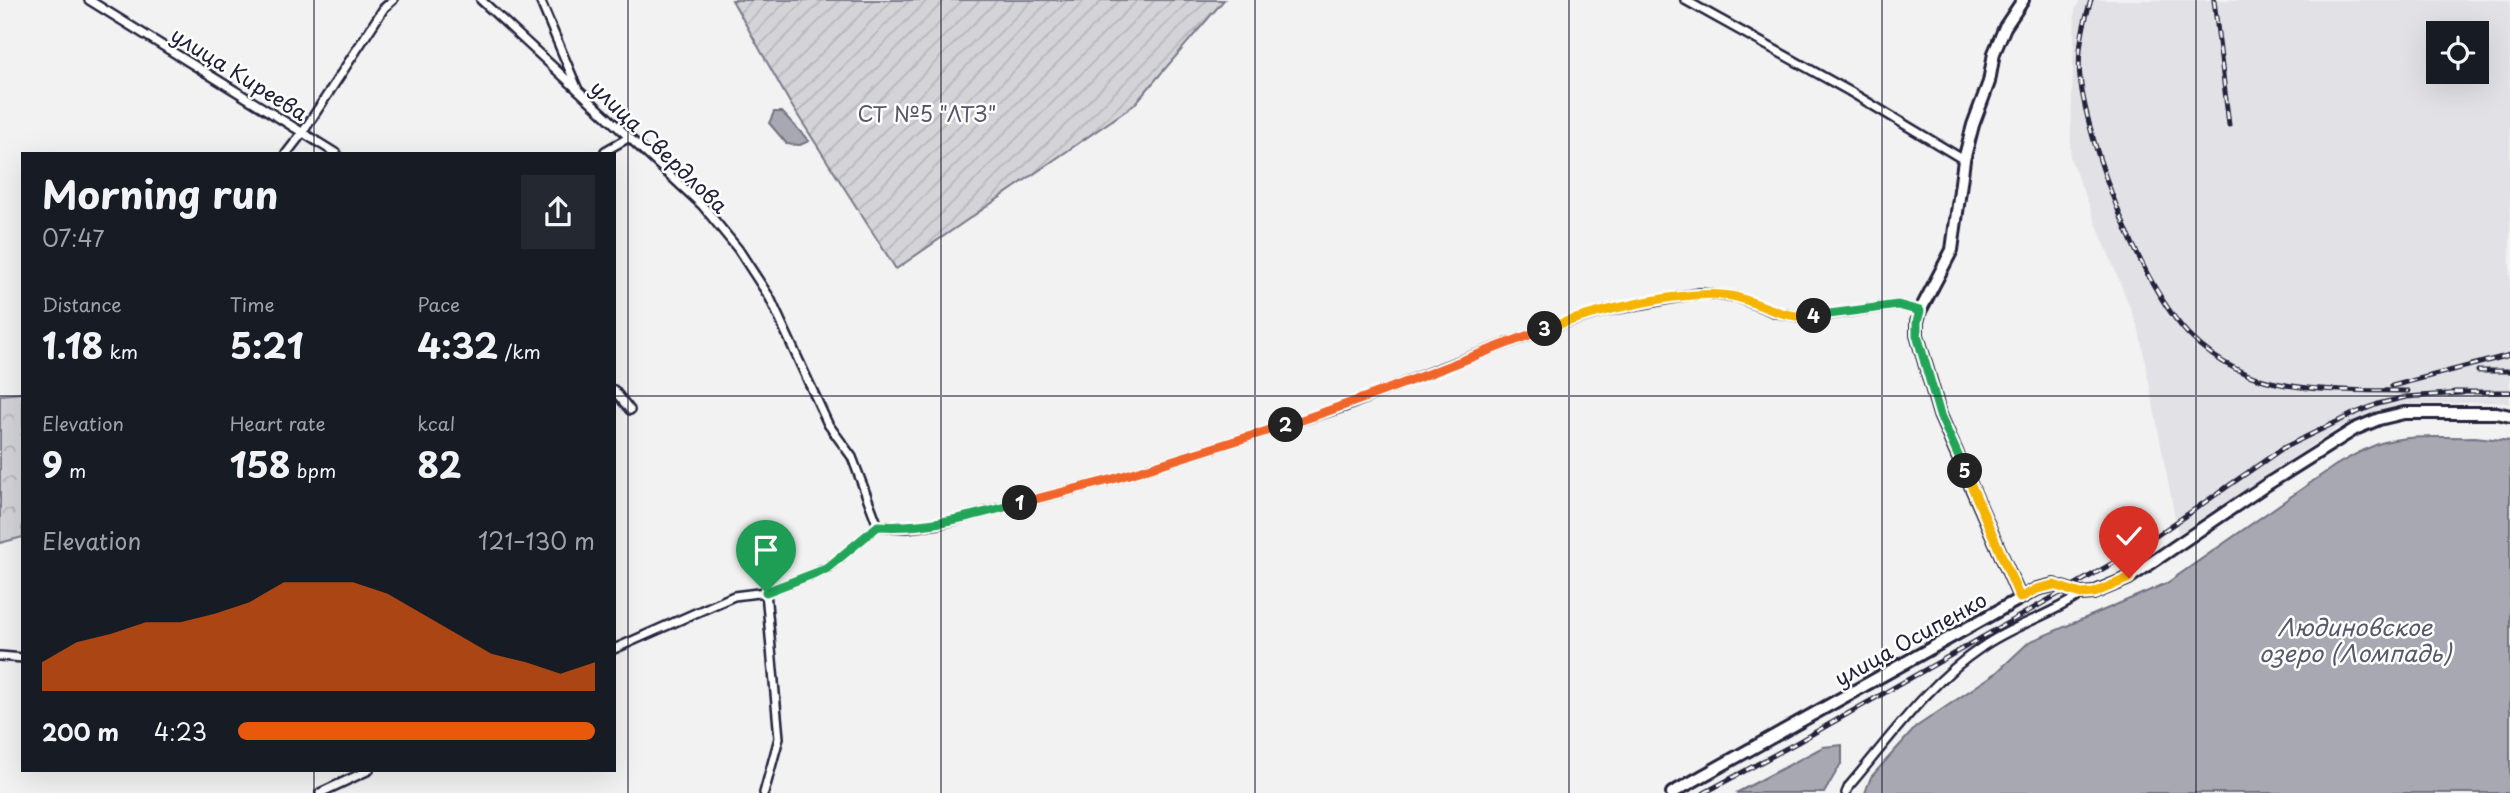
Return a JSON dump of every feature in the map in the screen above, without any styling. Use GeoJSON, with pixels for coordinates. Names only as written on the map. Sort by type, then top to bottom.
{"type":"FeatureCollection","features":[{"type":"Feature","properties":{"kind":"street","name":"улица Киреева"},"geometry":{"type":"LineString","coordinates":[[89,0],[334,152]]}},
{"type":"Feature","properties":{"kind":"street"},"geometry":{"type":"LineString","coordinates":[[288,152],[384,8],[393,0]]}},
{"type":"Feature","properties":{"kind":"street","name":"улица Свердлова"},"geometry":{"type":"LineString","coordinates":[[481,0],[702,205],[745,259],[769,298],[828,424],[852,457],[878,526]]}},
{"type":"Feature","properties":{"kind":"street"},"geometry":{"type":"LineString","coordinates":[[540,0],[580,94]]}},
{"type":"Feature","properties":{"kind":"street"},"geometry":{"type":"LineString","coordinates":[[1685,0],[1849,90],[1964,160]]}},
{"type":"Feature","properties":{"kind":"street"},"geometry":{"type":"LineString","coordinates":[[2020,598],[1940,415],[1917,335],[1917,322],[1920,311],[1952,250],[1964,160],[1973,125],[1989,82],[1994,53],[2005,27],[2023,0]]}},
{"type":"Feature","properties":{"kind":"street"},"geometry":{"type":"LineString","coordinates":[[605,152],[628,138]]}},
{"type":"Feature","properties":{"kind":"street"},"geometry":{"type":"LineString","coordinates":[[616,648],[734,596],[766,592],[826,569],[878,526],[906,528],[939,524],[1110,480],[1347,406],[1434,370],[1557,325],[1606,312],[1700,293],[1735,297],[1774,312],[1805,318],[1898,305],[1920,311]]}},
{"type":"Feature","properties":{"kind":"street"},"geometry":{"type":"LineString","coordinates":[[616,392],[630,410]]}},
{"type":"Feature","properties":{"kind":"street","name":"улица Осипенко"},"geometry":{"type":"LineString","coordinates":[[1672,793],[2037,589],[2054,585],[2081,594],[2094,593],[2129,578],[2355,429],[2404,413],[2497,413],[2510,416]]}},
{"type":"Feature","properties":{"kind":"street"},"geometry":{"type":"LineString","coordinates":[[764,793],[779,738],[766,592]]}},
{"type":"Feature","properties":{"kind":"street"},"geometry":{"type":"LineString","coordinates":[[1846,793],[1913,706],[1978,649],[2002,633],[2062,607],[2081,594]]}},
{"type":"Feature","properties":{"kind":"street"},"geometry":{"type":"LineString","coordinates":[[0,656],[21,658]]}},
{"type":"Feature","properties":{"kind":"street"},"geometry":{"type":"LineString","coordinates":[[320,793],[365,772]]}},
{"type":"Feature","properties":{"kind":"shaded area"},"geometry":{"type":"Polygon","coordinates":[[[2080,0],[2510,0],[2510,404],[2399,405],[2338,428],[2178,534],[2139,330],[2070,158],[2075,10],[2080,0]]]}},
{"type":"Feature","properties":{"kind":"green space","name":"СТ №5 \"ЛТЗ\""},"geometry":{"type":"Polygon","coordinates":[[[732,0],[1224,0],[1134,105],[896,269],[790,103],[732,0]]]}},
{"type":"Feature","properties":{"kind":"green space"},"geometry":{"type":"Polygon","coordinates":[[[21,393],[21,538],[0,543],[0,395],[21,393]]]}},
{"type":"Feature","properties":{"kind":"water"},"geometry":{"type":"Polygon","coordinates":[[[774,112],[782,112],[809,141],[800,145],[787,144],[769,123],[774,112]]]}},
{"type":"Feature","properties":{"kind":"water","name":"Людиновское озеро (Ломпадь)"},"geometry":{"type":"Polygon","coordinates":[[[2475,437],[2510,441],[2510,793],[1865,793],[1871,777],[1916,727],[1996,673],[2029,642],[2167,583],[2336,465],[2369,447],[2404,438],[2475,437]]]}},
{"type":"Feature","properties":{"kind":"water"},"geometry":{"type":"Polygon","coordinates":[[[1842,745],[1842,762],[1824,793],[1736,793],[1823,747],[1842,745]]]}},
{"type":"Feature","properties":{"kind":"railway"},"geometry":{"type":"LineString","coordinates":[[2091,0],[2081,38],[2079,68],[2094,141],[2135,250],[2171,312],[2189,335],[2230,366],[2275,383],[2320,389],[2408,391]]}},
{"type":"Feature","properties":{"kind":"railway"},"geometry":{"type":"LineString","coordinates":[[2214,0],[2229,125]]}},
{"type":"Feature","properties":{"kind":"railway"},"geometry":{"type":"LineString","coordinates":[[2392,386],[2510,355]]}},
{"type":"Feature","properties":{"kind":"railway"},"geometry":{"type":"LineString","coordinates":[[2478,371],[2510,371]]}},
{"type":"Feature","properties":{"kind":"railway"},"geometry":{"type":"LineString","coordinates":[[2454,392],[2510,392]]}},
{"type":"Feature","properties":{"kind":"railway"},"geometry":{"type":"LineString","coordinates":[[1704,793],[2136,550],[2283,448],[2378,404],[2406,397],[2462,393]]}},
{"type":"Feature","properties":{"kind":"route"},"geometry":{"type":"LineString","coordinates":[[766,592],[826,569],[878,526],[906,528],[939,524],[1110,480],[1347,406],[1434,370],[1557,325],[1700,293],[1735,297],[1774,312],[1805,318],[1898,305],[1920,311],[1917,335],[1940,415],[2020,598],[2037,589],[2054,585],[2081,594],[2094,593],[2129,578]]}}]}
